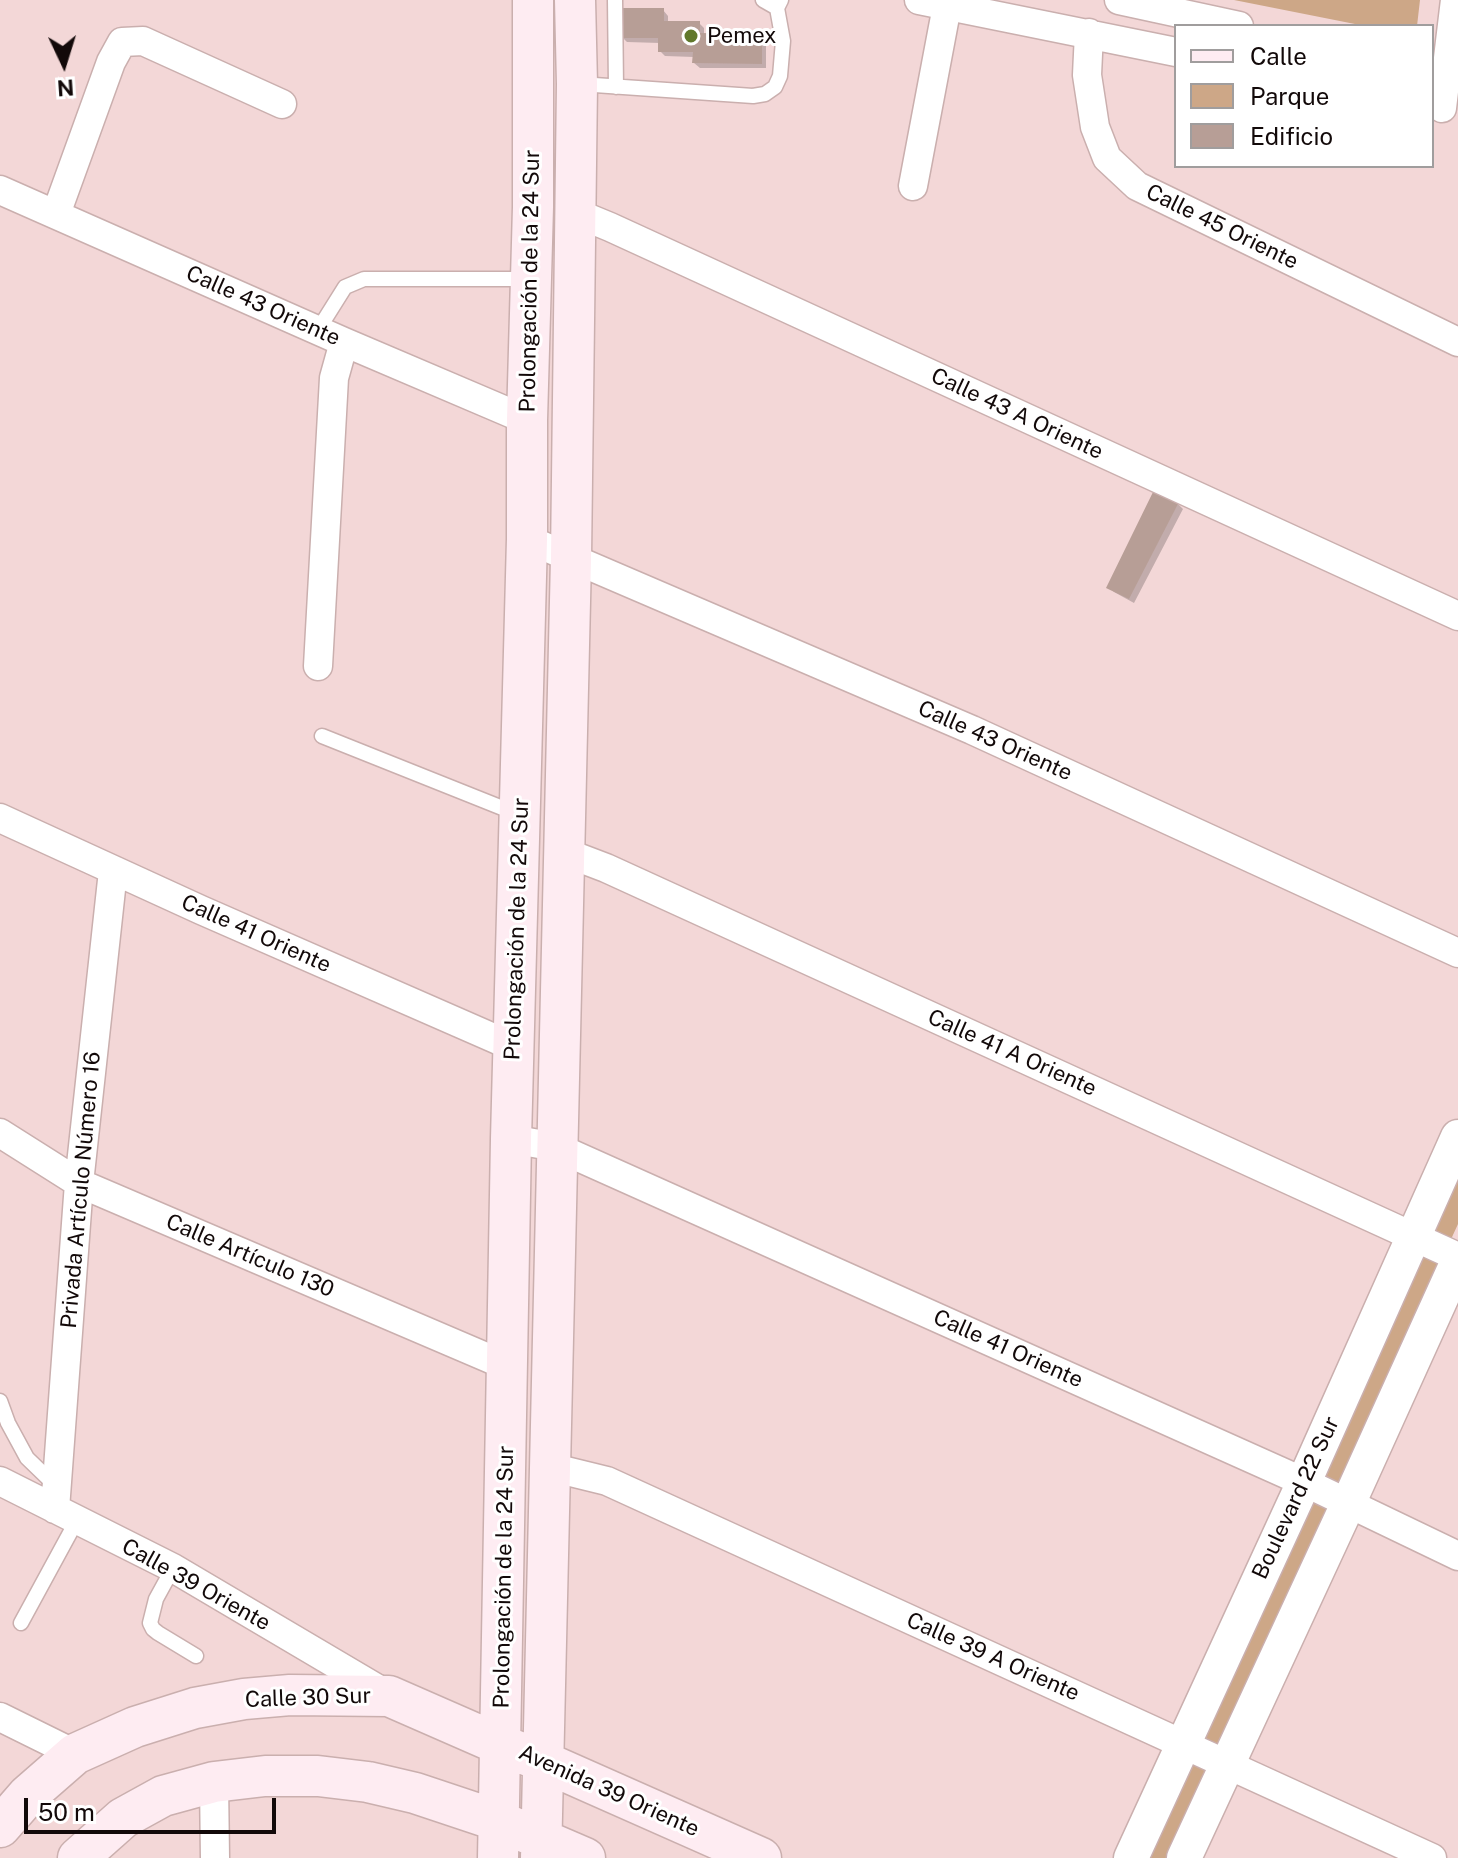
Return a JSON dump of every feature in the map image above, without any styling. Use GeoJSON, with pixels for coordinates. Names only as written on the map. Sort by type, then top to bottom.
{"type":"FeatureCollection","features":[{"type":"Feature","properties":{"kind":"main road","name":"Prolongación de la 24 Sur"},"geometry":{"type":"LineString","coordinates":[[498,1840],[532,279],[533,0]]}},
{"type":"Feature","properties":{"kind":"main road","name":"Prolongación de la 24 Sur"},"geometry":{"type":"LineString","coordinates":[[541,1848],[576,213],[596,85],[575,0]]}},
{"type":"Feature","properties":{"kind":"main road","name":"Calle 30 Sur"},"geometry":{"type":"LineString","coordinates":[[0,1827],[28,1795],[75,1754],[135,1727],[195,1708],[244,1699],[290,1695],[389,1696],[501,1745]]}},
{"type":"Feature","properties":{"kind":"main road","name":"Avenida 39 Oriente"},"geometry":{"type":"LineString","coordinates":[[501,1745],[761,1858]]}},
{"type":"Feature","properties":{"kind":"main road"},"geometry":{"type":"LineString","coordinates":[[78,1858],[123,1818],[163,1796],[214,1782],[265,1776],[318,1776],[368,1782],[415,1793],[498,1840],[585,1858]]}},
{"type":"Feature","properties":{"kind":"street"},"geometry":{"type":"LineString","coordinates":[[919,0],[1174,52]]}},
{"type":"Feature","properties":{"kind":"street"},"geometry":{"type":"LineString","coordinates":[[1444,109],[1445,72],[1455,0]]}},
{"type":"Feature","properties":{"kind":"street"},"geometry":{"type":"LineString","coordinates":[[1124,1],[1230,24]]}},
{"type":"Feature","properties":{"kind":"street"},"geometry":{"type":"LineString","coordinates":[[913,186],[947,6]]}},
{"type":"Feature","properties":{"kind":"street","name":"Calle 45 Oriente"},"geometry":{"type":"LineString","coordinates":[[1089,33],[1087,75],[1095,127],[1107,158],[1137,186],[1458,342]]}},
{"type":"Feature","properties":{"kind":"street"},"geometry":{"type":"LineString","coordinates":[[56,214],[111,62],[122,42],[143,41],[282,104]]}},
{"type":"Feature","properties":{"kind":"street","name":"Calle 43 Oriente"},"geometry":{"type":"LineString","coordinates":[[0,190],[527,420]]}},
{"type":"Feature","properties":{"kind":"street","name":"Calle 43 A Oriente"},"geometry":{"type":"LineString","coordinates":[[576,213],[1458,616]]}},
{"type":"Feature","properties":{"kind":"street"},"geometry":{"type":"LineString","coordinates":[[318,666],[334,378],[344,342]]}},
{"type":"Feature","properties":{"kind":"street","name":"Calle 43 Oriente"},"geometry":{"type":"LineString","coordinates":[[527,539],[972,730],[1458,953]]}},
{"type":"Feature","properties":{"kind":"street","name":"Calle 41 Oriente"},"geometry":{"type":"LineString","coordinates":[[0,818],[113,871],[514,1047]]}},
{"type":"Feature","properties":{"kind":"street","name":"Calle 41 A Oriente"},"geometry":{"type":"LineString","coordinates":[[564,852],[635,881],[1414,1236],[1458,1259]]}},
{"type":"Feature","properties":{"kind":"street","name":"Privada Artículo Número 16"},"geometry":{"type":"LineString","coordinates":[[63,1505],[79,1183],[113,871]]}},
{"type":"Feature","properties":{"kind":"street","name":"Calle Artículo 130"},"geometry":{"type":"LineString","coordinates":[[0,1133],[79,1183],[507,1366]]}},
{"type":"Feature","properties":{"kind":"street","name":"Boulevard 22 Sur"},"geometry":{"type":"LineString","coordinates":[[1131,1858],[1458,1137]]}},
{"type":"Feature","properties":{"kind":"street","name":"Calle 41 Oriente"},"geometry":{"type":"LineString","coordinates":[[511,1139],[556,1147],[1304,1482],[1458,1556]]}},
{"type":"Feature","properties":{"kind":"street"},"geometry":{"type":"LineString","coordinates":[[1184,1858],[1458,1259]]}},
{"type":"Feature","properties":{"kind":"street","name":"Calle 39 A Oriente"},"geometry":{"type":"LineString","coordinates":[[550,1467],[607,1481],[1432,1858]]}},
{"type":"Feature","properties":{"kind":"street","name":"Calle 39 Oriente"},"geometry":{"type":"LineString","coordinates":[[0,1481],[63,1505],[389,1696]]}},
{"type":"Feature","properties":{"kind":"street"},"geometry":{"type":"LineString","coordinates":[[0,1717],[75,1754]]}},
{"type":"Feature","properties":{"kind":"street"},"geometry":{"type":"LineString","coordinates":[[214,1782],[215,1858]]}},
{"type":"Feature","properties":{"kind":"lane"},"geometry":{"type":"LineString","coordinates":[[615,0],[596,85],[753,96],[765,94],[775,87],[780,76],[783,41],[779,4],[763,0]]}},
{"type":"Feature","properties":{"kind":"lane"},"geometry":{"type":"LineString","coordinates":[[318,330],[345,287],[364,279],[532,279]]}},
{"type":"Feature","properties":{"kind":"lane"},"geometry":{"type":"LineString","coordinates":[[322,736],[520,815]]}},
{"type":"Feature","properties":{"kind":"lane"},"geometry":{"type":"LineString","coordinates":[[0,1401],[27,1458],[63,1505],[21,1623]]}},
{"type":"Feature","properties":{"kind":"lane"},"geometry":{"type":"LineString","coordinates":[[173,1568],[156,1599],[150,1623],[158,1633],[196,1656]]}},
{"type":"Feature","properties":{"kind":"green space"},"geometry":{"type":"Polygon","coordinates":[[[1234,0],[1420,0],[1417,24],[1355,24],[1234,0]]]}},
{"type":"Feature","properties":{"kind":"green space"},"geometry":{"type":"Polygon","coordinates":[[[1458,1168],[1458,1224],[1168,1858],[1142,1858],[1458,1168]]]}},
{"type":"Feature","properties":{"kind":"building","name":"Pemex"},"geometry":{"type":"Polygon","coordinates":[[[620,8],[664,8],[664,21],[700,21],[700,33],[762,34],[762,64],[692,63],[693,52],[658,52],[658,38],[620,38],[620,8]]]}},
{"type":"Feature","properties":{"kind":"building"},"geometry":{"type":"Polygon","coordinates":[[[1154,490],[1179,502],[1129,599],[1106,588],[1154,490]]]}},
{"type":"Feature","properties":{"kind":"place","name":"Pemex"},"geometry":{"type":"Point","coordinates":[691,36]}}]}
